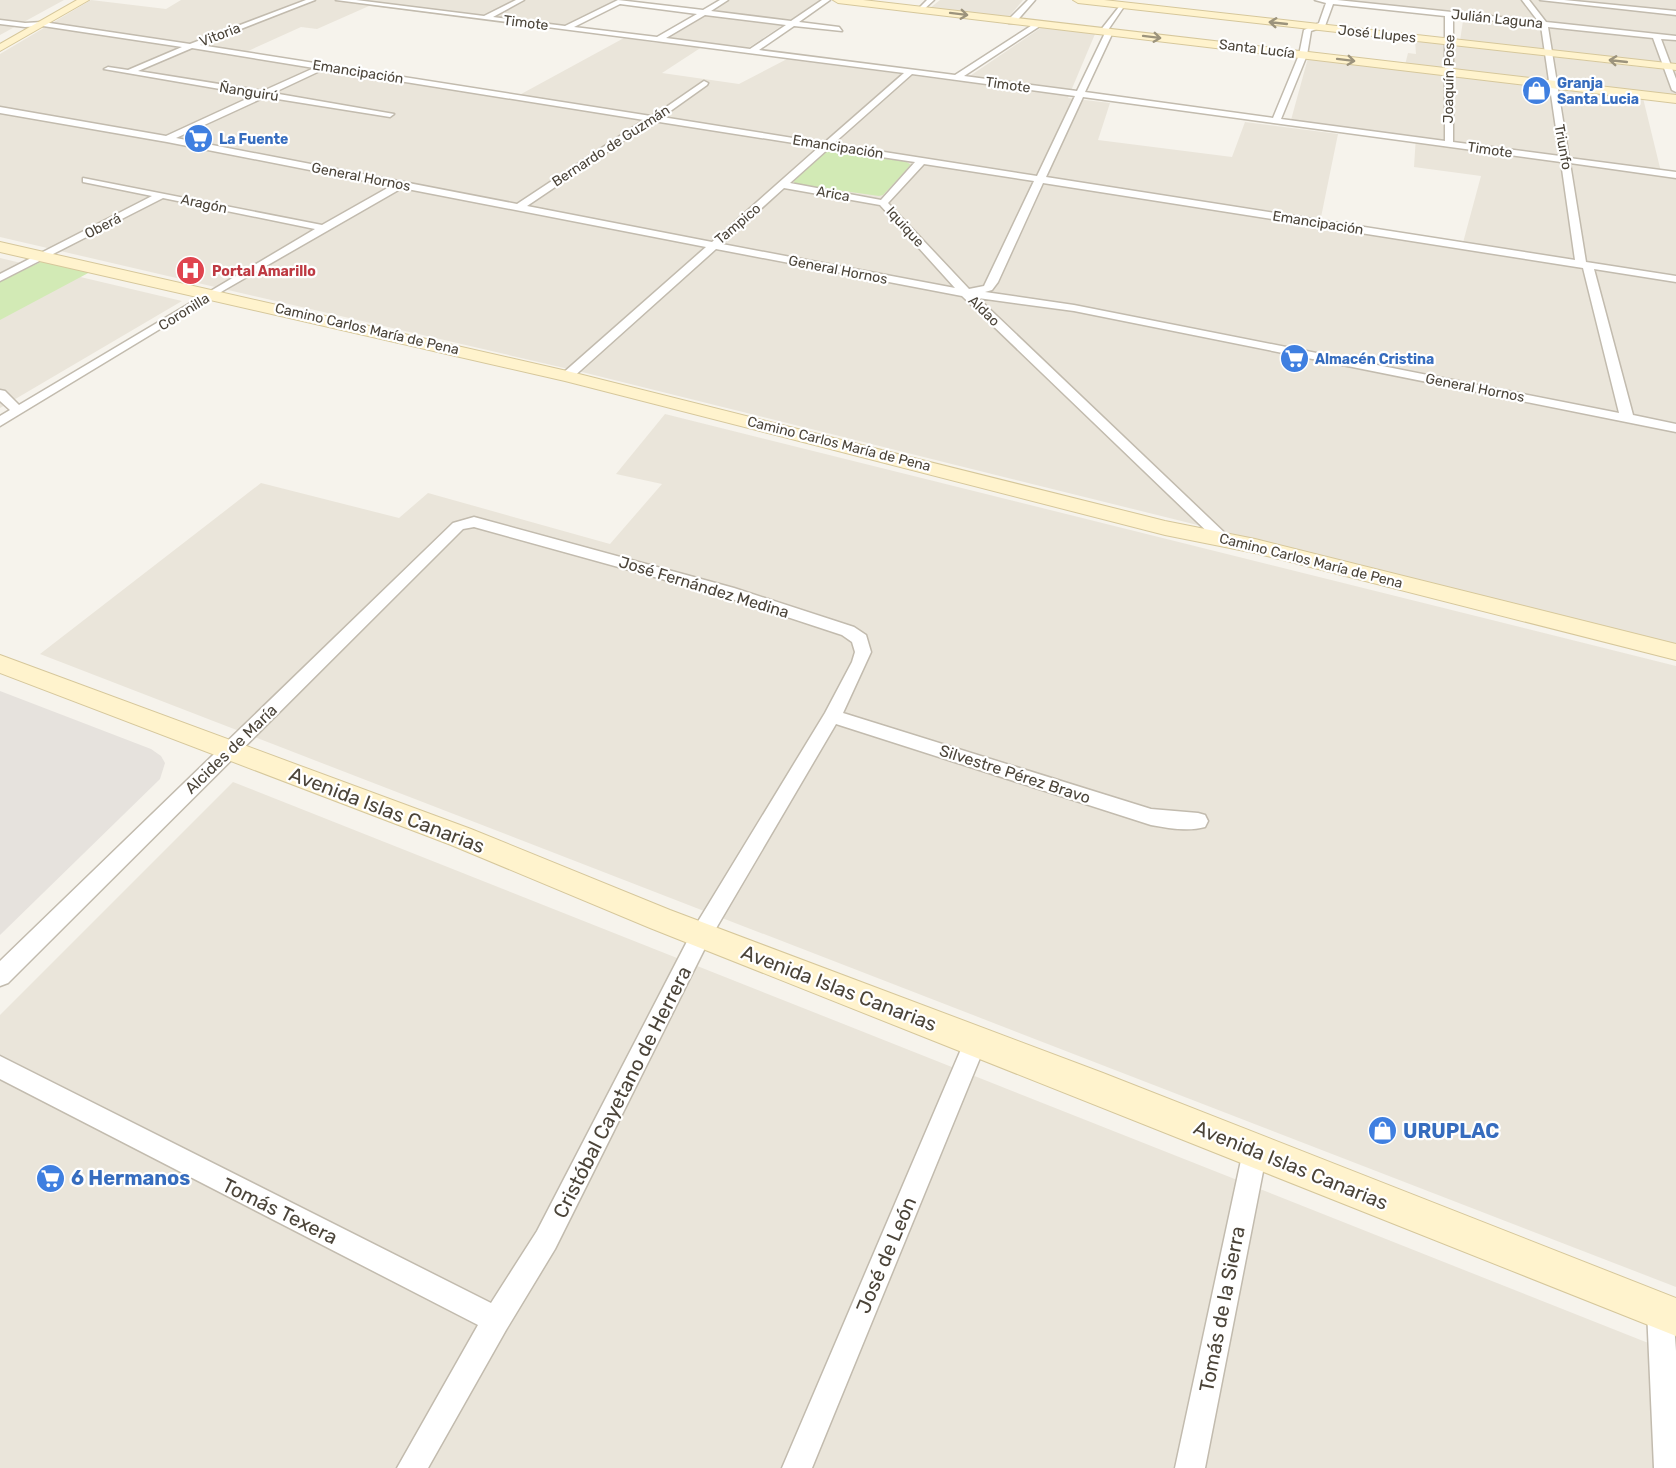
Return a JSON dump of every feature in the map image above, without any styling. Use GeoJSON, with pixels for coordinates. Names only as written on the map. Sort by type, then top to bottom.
{"type":"FeatureCollection","features":[{"type":"Feature","properties":{"kind":"street"},"geometry":{"type":"LineString","coordinates":[[0,39],[70,0]]}},
{"type":"Feature","properties":{"kind":"street"},"geometry":{"type":"LineString","coordinates":[[0,48],[84,0]]}},
{"type":"Feature","properties":{"kind":"street","name":"Vitoria"},"geometry":{"type":"LineString","coordinates":[[128,73],[191,46],[312,0]]}},
{"type":"Feature","properties":{"kind":"street","name":"Timote"},"geometry":{"type":"LineString","coordinates":[[339,0],[910,71],[1079,96],[1676,175]]}},
{"type":"Feature","properties":{"kind":"street"},"geometry":{"type":"LineString","coordinates":[[399,7],[417,0]]}},
{"type":"Feature","properties":{"kind":"street"},"geometry":{"type":"LineString","coordinates":[[485,18],[521,0]]}},
{"type":"Feature","properties":{"kind":"street"},"geometry":{"type":"LineString","coordinates":[[658,40],[725,0]]}},
{"type":"Feature","properties":{"kind":"street"},"geometry":{"type":"LineString","coordinates":[[752,51],[827,0]]}},
{"type":"Feature","properties":{"kind":"street","name":"Santa Lucía"},"geometry":{"type":"LineString","coordinates":[[838,0],[1676,99]]}},
{"type":"Feature","properties":{"kind":"street"},"geometry":{"type":"LineString","coordinates":[[920,10],[931,0]]}},
{"type":"Feature","properties":{"kind":"street"},"geometry":{"type":"LineString","coordinates":[[1012,21],[1032,0]]}},
{"type":"Feature","properties":{"kind":"street","name":"José Llupes"},"geometry":{"type":"LineString","coordinates":[[1078,0],[1672,67]]}},
{"type":"Feature","properties":{"kind":"street","name":"Julián Laguna"},"geometry":{"type":"LineString","coordinates":[[1318,0],[1676,38]]}},
{"type":"Feature","properties":{"kind":"street"},"geometry":{"type":"LineString","coordinates":[[1525,0],[1544,24]]}},
{"type":"Feature","properties":{"kind":"street"},"geometry":{"type":"LineString","coordinates":[[1543,0],[1676,13]]}},
{"type":"Feature","properties":{"kind":"street"},"geometry":{"type":"LineString","coordinates":[[567,28],[621,1],[839,29]]}},
{"type":"Feature","properties":{"kind":"street"},"geometry":{"type":"LineString","coordinates":[[1276,121],[1302,55],[1308,30],[1322,24],[1330,1]]}},
{"type":"Feature","properties":{"kind":"street","name":"Aldao"},"geometry":{"type":"LineString","coordinates":[[966,293],[988,288],[992,282],[1079,96],[1106,32],[1122,5]]}},
{"type":"Feature","properties":{"kind":"street","name":"Joaquín Pose"},"geometry":{"type":"LineString","coordinates":[[1449,14],[1449,144]]}},
{"type":"Feature","properties":{"kind":"street","name":"Emancipación"},"geometry":{"type":"LineString","coordinates":[[0,21],[25,25],[44,24],[191,46],[1676,279]]}},
{"type":"Feature","properties":{"kind":"street"},"geometry":{"type":"LineString","coordinates":[[956,78],[1036,24]]}},
{"type":"Feature","properties":{"kind":"street","name":"Triunfo"},"geometry":{"type":"LineString","coordinates":[[1544,24],[1552,85],[1584,265],[1627,418]]}},
{"type":"Feature","properties":{"kind":"street"},"geometry":{"type":"LineString","coordinates":[[1656,36],[1672,67],[1676,90]]}},
{"type":"Feature","properties":{"kind":"street"},"geometry":{"type":"LineString","coordinates":[[167,139],[322,67]]}},
{"type":"Feature","properties":{"kind":"street","name":"Ñanguirú"},"geometry":{"type":"LineString","coordinates":[[108,69],[390,114]]}},
{"type":"Feature","properties":{"kind":"street","name":"Tampico"},"geometry":{"type":"LineString","coordinates":[[567,376],[910,71]]}},
{"type":"Feature","properties":{"kind":"street","name":"Bernardo de Guzmán"},"geometry":{"type":"LineString","coordinates":[[518,208],[652,118],[662,114],[704,83]]}},
{"type":"Feature","properties":{"kind":"street","name":"General Hornos"},"geometry":{"type":"LineString","coordinates":[[0,110],[167,139],[966,293],[1074,308],[1676,428]]}},
{"type":"Feature","properties":{"kind":"street","name":"Iquique"},"geometry":{"type":"LineString","coordinates":[[921,161],[883,203],[966,293]]}},
{"type":"Feature","properties":{"kind":"street","name":"Aragón"},"geometry":{"type":"LineString","coordinates":[[86,180],[323,228]]}},
{"type":"Feature","properties":{"kind":"street","name":"Coronilla"},"geometry":{"type":"LineString","coordinates":[[0,422],[323,228],[399,185]]}},
{"type":"Feature","properties":{"kind":"street","name":"Arica"},"geometry":{"type":"LineString","coordinates":[[784,185],[883,203]]}},
{"type":"Feature","properties":{"kind":"street","name":"Oberá"},"geometry":{"type":"LineString","coordinates":[[0,278],[162,195]]}},
{"type":"Feature","properties":{"kind":"street","name":"Camino Carlos María de Pena"},"geometry":{"type":"LineString","coordinates":[[0,247],[567,376],[1165,528],[1224,540],[1676,652]]}},
{"type":"Feature","properties":{"kind":"street","name":"Aldao"},"geometry":{"type":"LineString","coordinates":[[966,293],[1224,540]]}},
{"type":"Feature","properties":{"kind":"street"},"geometry":{"type":"LineString","coordinates":[[0,394],[18,411]]}},
{"type":"Feature","properties":{"kind":"street","name":"José Fernández Medina"},"geometry":{"type":"LineString","coordinates":[[464,524],[474,522],[728,592],[848,631],[860,639],[863,652],[832,716]]}},
{"type":"Feature","properties":{"kind":"street","name":"Alcides de María"},"geometry":{"type":"LineString","coordinates":[[0,976],[458,526],[464,524]]}},
{"type":"Feature","properties":{"kind":"street","name":"Avenida Islas Canarias"},"geometry":{"type":"LineString","coordinates":[[0,664],[461,837],[701,935],[1668,1314]]}},
{"type":"Feature","properties":{"kind":"street","name":"Silvestre Pérez Bravo"},"geometry":{"type":"LineString","coordinates":[[832,716],[1151,817],[1198,821]]}},
{"type":"Feature","properties":{"kind":"street","name":"Cristóbal Cayetano de Herrera"},"geometry":{"type":"LineString","coordinates":[[412,1468],[496,1320],[546,1240],[701,935],[832,716]]}},
{"type":"Feature","properties":{"kind":"street","name":"José de León"},"geometry":{"type":"LineString","coordinates":[[797,1468],[976,1041]]}},
{"type":"Feature","properties":{"kind":"street","name":"Tomás Texera"},"geometry":{"type":"LineString","coordinates":[[0,1067],[180,1162],[496,1320]]}},
{"type":"Feature","properties":{"kind":"street","name":"Tomás de la Sierra"},"geometry":{"type":"LineString","coordinates":[[1190,1468],[1255,1151]]}},
{"type":"Feature","properties":{"kind":"street"},"geometry":{"type":"LineString","coordinates":[[1668,1314],[1669,1468]]}},
{"type":"Feature","properties":{"kind":"shaded area"},"geometry":{"type":"Polygon","coordinates":[[[0,0],[64,0],[0,35],[0,0]]]}},
{"type":"Feature","properties":{"kind":"shaded area"},"geometry":{"type":"Polygon","coordinates":[[[91,0],[166,9],[181,0],[615,0],[560,29],[369,6],[317,29],[301,27],[237,56],[512,99],[624,38],[657,43],[730,0],[821,0],[748,48],[708,43],[662,73],[739,84],[787,59],[961,82],[1042,27],[1095,34],[1068,98],[1110,103],[1098,140],[1232,157],[1245,122],[1338,134],[1319,227],[1461,250],[1481,176],[1414,167],[1416,136],[1291,120],[1308,58],[1643,98],[1662,176],[1676,178],[1676,644],[586,373],[0,237],[0,54],[91,0]]]}},
{"type":"Feature","properties":{"kind":"shaded area"},"geometry":{"type":"Polygon","coordinates":[[[940,0],[1023,0],[1008,18],[930,8],[940,0]]]}},
{"type":"Feature","properties":{"kind":"shaded area"},"geometry":{"type":"Polygon","coordinates":[[[1338,0],[1676,0],[1676,65],[1460,41],[1464,14],[1338,0]]]}},
{"type":"Feature","properties":{"kind":"shaded area"},"geometry":{"type":"Polygon","coordinates":[[[1415,41],[1676,71],[1676,98],[1405,65],[1408,53],[1416,54],[1415,41]]]}},
{"type":"Feature","properties":{"kind":"shaded area"},"geometry":{"type":"Polygon","coordinates":[[[0,258],[182,301],[0,408],[0,258]]]}},
{"type":"Feature","properties":{"kind":"shaded area"},"geometry":{"type":"Polygon","coordinates":[[[665,414],[1676,666],[1676,1287],[40,654],[261,483],[399,518],[428,493],[610,544],[662,484],[616,474],[665,414]]]}},
{"type":"Feature","properties":{"kind":"shaded area"},"geometry":{"type":"Polygon","coordinates":[[[0,691],[151,749],[161,756],[165,763],[160,779],[0,935],[0,691]]]}},
{"type":"Feature","properties":{"kind":"shaded area"},"geometry":{"type":"Polygon","coordinates":[[[233,782],[1676,1354],[1676,1468],[0,1468],[0,1015],[233,782]]]}},
{"type":"Feature","properties":{"kind":"green space"},"geometry":{"type":"Polygon","coordinates":[[[826,151],[904,160],[911,165],[883,195],[879,196],[794,184],[794,180],[826,151]]]}},
{"type":"Feature","properties":{"kind":"green space"},"geometry":{"type":"Polygon","coordinates":[[[45,260],[92,271],[0,320],[0,281],[45,260]]]}},
{"type":"Feature","properties":{"kind":"place","name":"Granja Santa Lucia"},"geometry":{"type":"Point","coordinates":[1536,91]}},
{"type":"Feature","properties":{"kind":"place","name":"La Fuente"},"geometry":{"type":"Point","coordinates":[198,139]}},
{"type":"Feature","properties":{"kind":"place","name":"Portal Amarillo"},"geometry":{"type":"Point","coordinates":[191,271]}},
{"type":"Feature","properties":{"kind":"place","name":"Almacén Cristina"},"geometry":{"type":"Point","coordinates":[1294,359]}},
{"type":"Feature","properties":{"kind":"place","name":"URUPLAC"},"geometry":{"type":"Point","coordinates":[1382,1131]}},
{"type":"Feature","properties":{"kind":"place","name":"6 Hermanos"},"geometry":{"type":"Point","coordinates":[50,1178]}}]}
